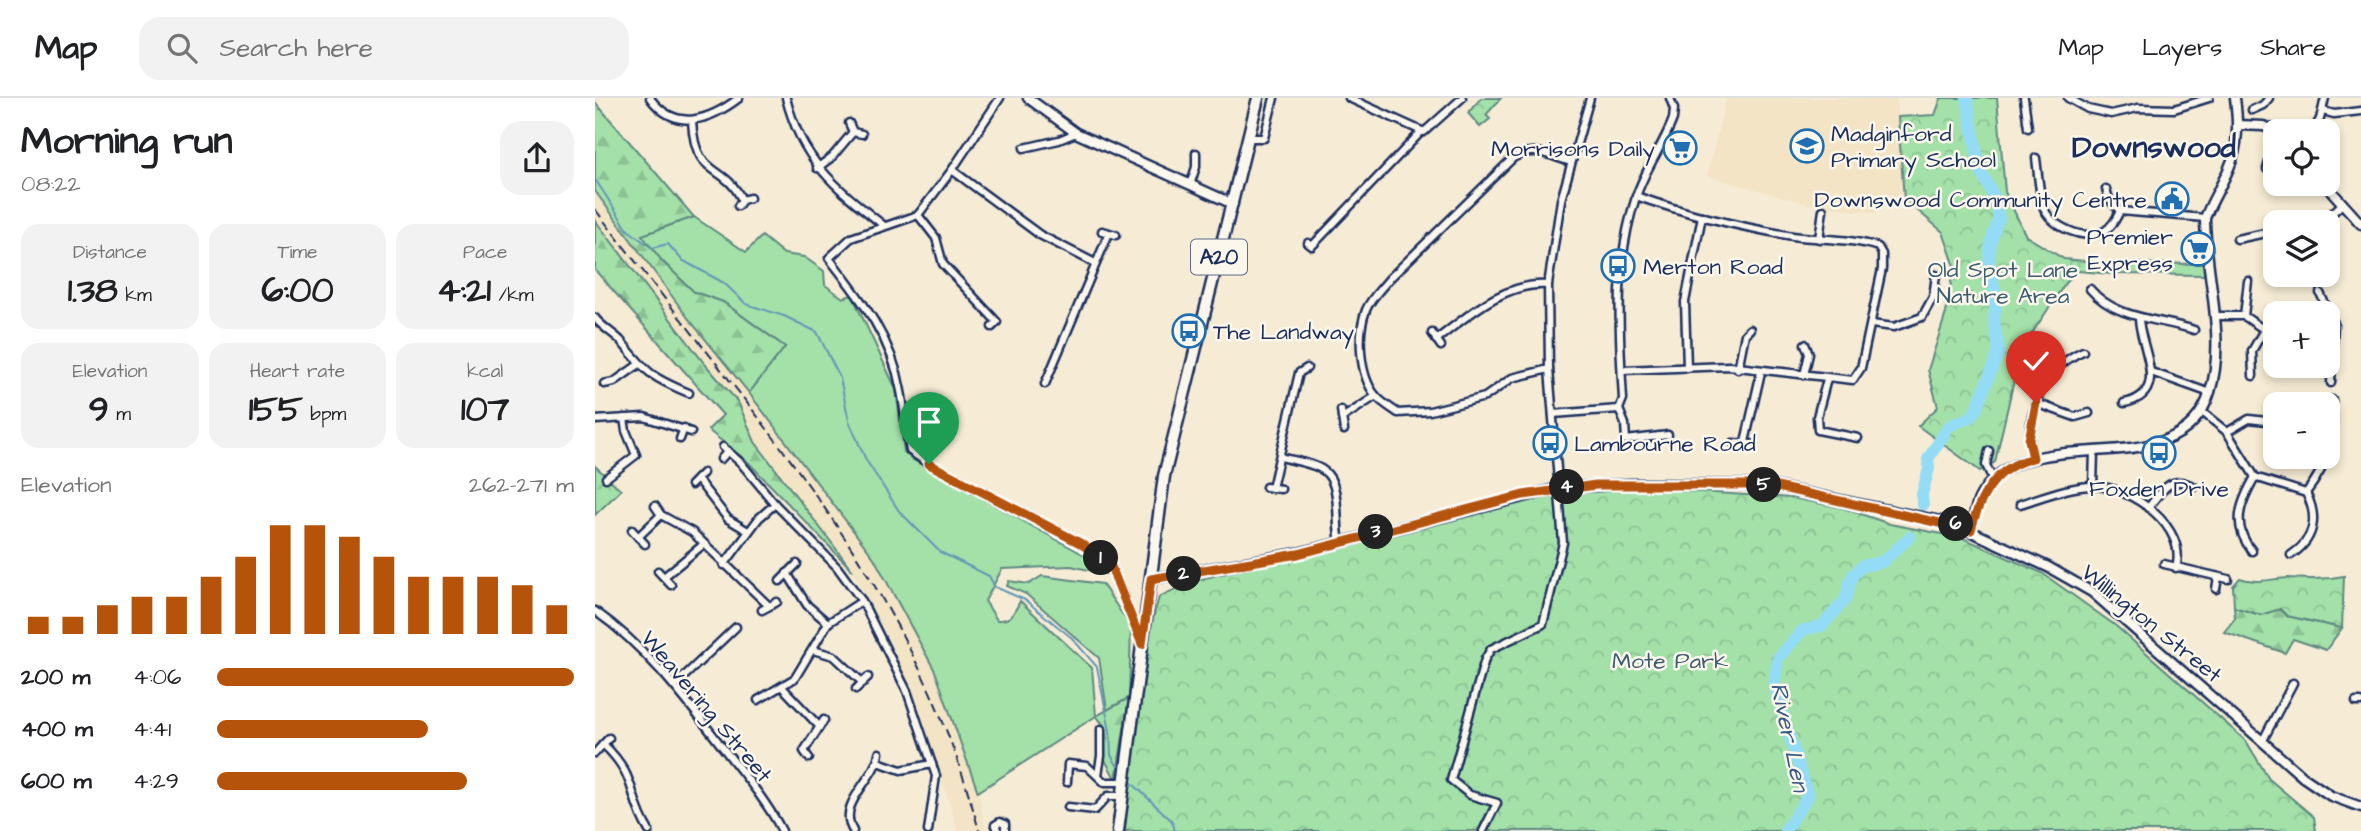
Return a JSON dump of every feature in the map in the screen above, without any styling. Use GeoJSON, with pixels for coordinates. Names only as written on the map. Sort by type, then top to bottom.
{"type":"FeatureCollection","features":[{"type":"Feature","properties":{"kind":"main road","name":"A20"},"geometry":{"type":"LineString","coordinates":[[1118,831],[1164,476],[1177,416],[1234,204],[1258,98]]}},
{"type":"Feature","properties":{"kind":"street"},"geometry":{"type":"LineString","coordinates":[[650,98],[675,118],[692,121],[719,113],[739,98]]}},
{"type":"Feature","properties":{"kind":"street"},"geometry":{"type":"LineString","coordinates":[[786,98],[793,127],[817,168],[883,225]]}},
{"type":"Feature","properties":{"kind":"street"},"geometry":{"type":"LineString","coordinates":[[1000,98],[953,170],[918,215],[851,238],[829,258],[869,307],[885,343],[901,389],[910,451],[929,464],[1080,543],[1110,564],[1142,644]]}},
{"type":"Feature","properties":{"kind":"street"},"geometry":{"type":"LineString","coordinates":[[1028,98],[1076,132],[1234,204]]}},
{"type":"Feature","properties":{"kind":"street"},"geometry":{"type":"LineString","coordinates":[[1249,138],[1264,138],[1274,98]]}},
{"type":"Feature","properties":{"kind":"street"},"geometry":{"type":"LineString","coordinates":[[1353,99],[1365,98]]}},
{"type":"Feature","properties":{"kind":"street"},"geometry":{"type":"LineString","coordinates":[[1310,245],[1423,131],[1462,98]]}},
{"type":"Feature","properties":{"kind":"street"},"geometry":{"type":"LineString","coordinates":[[1483,831],[1497,803],[1470,795],[1451,780],[1485,659],[1491,649],[1543,624],[1563,543],[1549,369],[1548,285],[1561,200],[1590,98]]}},
{"type":"Feature","properties":{"kind":"street"},"geometry":{"type":"LineString","coordinates":[[1668,435],[1626,440],[1625,424],[1619,409],[1623,399],[1620,273],[1636,196],[1673,119],[1674,109],[1670,98]]}},
{"type":"Feature","properties":{"kind":"street"},"geometry":{"type":"LineString","coordinates":[[2024,98],[2028,128]]}},
{"type":"Feature","properties":{"kind":"street"},"geometry":{"type":"LineString","coordinates":[[2068,98],[2111,114],[2138,108],[2174,109],[2209,98]]}},
{"type":"Feature","properties":{"kind":"street"},"geometry":{"type":"LineString","coordinates":[[1971,530],[1979,500],[1993,480],[2008,469],[2033,458],[2157,444],[2175,434],[2201,411],[2210,393],[2216,367],[2205,218],[2214,195],[2230,168],[2238,125],[2235,98]]}},
{"type":"Feature","properties":{"kind":"street"},"geometry":{"type":"LineString","coordinates":[[2252,110],[2263,105],[2269,98]]}},
{"type":"Feature","properties":{"kind":"street"},"geometry":{"type":"LineString","coordinates":[[2319,119],[2325,98]]}},
{"type":"Feature","properties":{"kind":"street"},"geometry":{"type":"LineString","coordinates":[[1353,99],[1423,131]]}},
{"type":"Feature","properties":{"kind":"street"},"geometry":{"type":"LineString","coordinates":[[2323,111],[2342,114],[2361,111]]}},
{"type":"Feature","properties":{"kind":"street"},"geometry":{"type":"LineString","coordinates":[[2016,119],[2027,117]]}},
{"type":"Feature","properties":{"kind":"street"},"geometry":{"type":"LineString","coordinates":[[692,121],[698,154],[705,166],[733,187],[740,203],[750,198]]}},
{"type":"Feature","properties":{"kind":"street"},"geometry":{"type":"LineString","coordinates":[[849,123],[853,132]]}},
{"type":"Feature","properties":{"kind":"street"},"geometry":{"type":"LineString","coordinates":[[2238,125],[2263,126]]}},
{"type":"Feature","properties":{"kind":"street"},"geometry":{"type":"LineString","coordinates":[[817,168],[832,157],[853,132]]}},
{"type":"Feature","properties":{"kind":"street"},"geometry":{"type":"LineString","coordinates":[[853,132],[862,134]]}},
{"type":"Feature","properties":{"kind":"street"},"geometry":{"type":"LineString","coordinates":[[1024,148],[1059,140],[1076,132]]}},
{"type":"Feature","properties":{"kind":"street"},"geometry":{"type":"LineString","coordinates":[[1549,369],[1512,378],[1485,397],[1412,414],[1398,413],[1376,396],[1364,366],[1361,326],[1366,310],[1380,289],[1513,158],[1523,151],[1535,151],[1571,162]]}},
{"type":"Feature","properties":{"kind":"street"},"geometry":{"type":"LineString","coordinates":[[1191,183],[1196,167],[1196,153]]}},
{"type":"Feature","properties":{"kind":"street"},"geometry":{"type":"LineString","coordinates":[[2036,158],[2044,208],[2058,225],[2078,234],[2090,235],[2103,232],[2113,225],[2120,211]]}},
{"type":"Feature","properties":{"kind":"street"},"geometry":{"type":"LineString","coordinates":[[953,170],[1040,235],[1095,263]]}},
{"type":"Feature","properties":{"kind":"street"},"geometry":{"type":"LineString","coordinates":[[2039,184],[2049,181]]}},
{"type":"Feature","properties":{"kind":"street"},"geometry":{"type":"LineString","coordinates":[[2106,189],[2109,199],[2120,211],[2205,218]]}},
{"type":"Feature","properties":{"kind":"street"},"geometry":{"type":"LineString","coordinates":[[1622,370],[1738,369],[1853,380],[1859,374],[1882,269],[1882,254],[1878,247],[1864,242],[1819,239],[1702,216],[1636,196]]}},
{"type":"Feature","properties":{"kind":"street"},"geometry":{"type":"LineString","coordinates":[[2334,196],[2361,224]]}},
{"type":"Feature","properties":{"kind":"street"},"geometry":{"type":"LineString","coordinates":[[2336,210],[2341,205]]}},
{"type":"Feature","properties":{"kind":"street"},"geometry":{"type":"LineString","coordinates":[[1819,239],[1823,210]]}},
{"type":"Feature","properties":{"kind":"street"},"geometry":{"type":"LineString","coordinates":[[918,215],[936,238],[943,264],[997,322],[992,327]]}},
{"type":"Feature","properties":{"kind":"street"},"geometry":{"type":"LineString","coordinates":[[1687,368],[1685,302],[1702,216]]}},
{"type":"Feature","properties":{"kind":"street"},"geometry":{"type":"LineString","coordinates":[[1044,384],[1109,233]]}},
{"type":"Feature","properties":{"kind":"street"},"geometry":{"type":"LineString","coordinates":[[2237,239],[2263,234]]}},
{"type":"Feature","properties":{"kind":"street"},"geometry":{"type":"LineString","coordinates":[[1871,324],[1894,327],[1922,317],[1933,297],[1937,275]]}},
{"type":"Feature","properties":{"kind":"street"},"geometry":{"type":"LineString","coordinates":[[2244,316],[2248,281]]}},
{"type":"Feature","properties":{"kind":"street"},"geometry":{"type":"LineString","coordinates":[[1436,340],[1492,300],[1516,289],[1548,285]]}},
{"type":"Feature","properties":{"kind":"street"},"geometry":{"type":"LineString","coordinates":[[2090,289],[2099,304],[2139,318],[2183,324],[2193,330]]}},
{"type":"Feature","properties":{"kind":"street"},"geometry":{"type":"LineString","coordinates":[[2320,293],[2322,301]]}},
{"type":"Feature","properties":{"kind":"street"},"geometry":{"type":"LineString","coordinates":[[2214,316],[2244,316],[2263,327]]}},
{"type":"Feature","properties":{"kind":"street"},"geometry":{"type":"LineString","coordinates":[[595,318],[599,328],[618,338],[638,365],[689,393]]}},
{"type":"Feature","properties":{"kind":"street"},"geometry":{"type":"LineString","coordinates":[[2135,410],[2127,402],[2144,394],[2151,372],[2151,359],[2140,335],[2139,318]]}},
{"type":"Feature","properties":{"kind":"street"},"geometry":{"type":"LineString","coordinates":[[1738,369],[1745,334],[1750,329]]}},
{"type":"Feature","properties":{"kind":"street"},"geometry":{"type":"LineString","coordinates":[[2250,372],[2252,351],[2263,332]]}},
{"type":"Feature","properties":{"kind":"street"},"geometry":{"type":"LineString","coordinates":[[1804,375],[1809,354],[1805,344]]}},
{"type":"Feature","properties":{"kind":"street"},"geometry":{"type":"LineString","coordinates":[[2070,347],[2073,355]]}},
{"type":"Feature","properties":{"kind":"street"},"geometry":{"type":"LineString","coordinates":[[2033,458],[2029,440],[2036,403],[2046,382],[2073,355],[2083,351]]}},
{"type":"Feature","properties":{"kind":"street"},"geometry":{"type":"LineString","coordinates":[[604,384],[614,382],[638,365]]}},
{"type":"Feature","properties":{"kind":"street"},"geometry":{"type":"LineString","coordinates":[[1281,489],[1269,487],[1281,457],[1299,373],[1307,368]]}},
{"type":"Feature","properties":{"kind":"street"},"geometry":{"type":"LineString","coordinates":[[1733,443],[1748,443],[1761,372]]}},
{"type":"Feature","properties":{"kind":"street"},"geometry":{"type":"LineString","coordinates":[[2151,372],[2210,393]]}},
{"type":"Feature","properties":{"kind":"street"},"geometry":{"type":"LineString","coordinates":[[2331,378],[2331,383]]}},
{"type":"Feature","properties":{"kind":"street"},"geometry":{"type":"LineString","coordinates":[[1827,379],[1817,417],[1818,430],[1858,438]]}},
{"type":"Feature","properties":{"kind":"street"},"geometry":{"type":"LineString","coordinates":[[1343,430],[1342,414],[1376,396]]}},
{"type":"Feature","properties":{"kind":"street"},"geometry":{"type":"LineString","coordinates":[[2036,403],[2076,413],[2089,413]]}},
{"type":"Feature","properties":{"kind":"street"},"geometry":{"type":"LineString","coordinates":[[1553,414],[1619,409]]}},
{"type":"Feature","properties":{"kind":"street"},"geometry":{"type":"LineString","coordinates":[[2201,411],[2227,432],[2255,477],[2306,494],[2312,505],[2312,532],[2303,546],[2291,555]]}},
{"type":"Feature","properties":{"kind":"street"},"geometry":{"type":"LineString","coordinates":[[595,420],[644,417],[691,432]]}},
{"type":"Feature","properties":{"kind":"street"},"geometry":{"type":"LineString","coordinates":[[606,478],[636,455],[626,431],[624,418]]}},
{"type":"Feature","properties":{"kind":"street"},"geometry":{"type":"LineString","coordinates":[[2227,432],[2249,419],[2263,420]]}},
{"type":"Feature","properties":{"kind":"street"},"geometry":{"type":"LineString","coordinates":[[680,439],[684,428]]}},
{"type":"Feature","properties":{"kind":"street"},"geometry":{"type":"LineString","coordinates":[[721,459],[726,449],[837,567],[862,601],[907,691],[932,764],[935,783],[928,831]]}},
{"type":"Feature","properties":{"kind":"street"},"geometry":{"type":"LineString","coordinates":[[1989,451],[1986,465],[1993,480]]}},
{"type":"Feature","properties":{"kind":"street"},"geometry":{"type":"LineString","coordinates":[[2093,486],[2094,451]]}},
{"type":"Feature","properties":{"kind":"street"},"geometry":{"type":"LineString","coordinates":[[1281,457],[1323,470],[1328,475],[1334,491],[1340,542]]}},
{"type":"Feature","properties":{"kind":"street"},"geometry":{"type":"LineString","coordinates":[[2306,494],[2322,469]]}},
{"type":"Feature","properties":{"kind":"street"},"geometry":{"type":"LineString","coordinates":[[691,485],[703,472]]}},
{"type":"Feature","properties":{"kind":"street"},"geometry":{"type":"LineString","coordinates":[[2252,551],[2239,527],[2239,515],[2243,499],[2255,477]]}},
{"type":"Feature","properties":{"kind":"street"},"geometry":{"type":"LineString","coordinates":[[697,479],[728,519],[748,531]]}},
{"type":"Feature","properties":{"kind":"street"},"geometry":{"type":"LineString","coordinates":[[2148,508],[2172,482],[2191,483]]}},
{"type":"Feature","properties":{"kind":"street","name":"Willington Street"},"geometry":{"type":"LineString","coordinates":[[1151,579],[1286,556],[1559,488],[1631,484],[1768,485],[1971,530],[2092,592],[2262,742],[2331,796],[2361,807]]}},
{"type":"Feature","properties":{"kind":"street"},"geometry":{"type":"LineString","coordinates":[[2020,504],[2078,487],[2093,486],[2116,491],[2148,508],[2177,540],[2179,552],[2176,568]]}},
{"type":"Feature","properties":{"kind":"street"},"geometry":{"type":"LineString","coordinates":[[724,565],[748,531],[775,504]]}},
{"type":"Feature","properties":{"kind":"street"},"geometry":{"type":"LineString","coordinates":[[655,506],[661,515],[692,532],[765,608],[777,602]]}},
{"type":"Feature","properties":{"kind":"street"},"geometry":{"type":"LineString","coordinates":[[638,537],[661,515]]}},
{"type":"Feature","properties":{"kind":"street"},"geometry":{"type":"LineString","coordinates":[[632,530],[645,544]]}},
{"type":"Feature","properties":{"kind":"street"},"geometry":{"type":"LineString","coordinates":[[665,576],[704,544]]}},
{"type":"Feature","properties":{"kind":"street"},"geometry":{"type":"LineString","coordinates":[[780,581],[797,564]]}},
{"type":"Feature","properties":{"kind":"street"},"geometry":{"type":"LineString","coordinates":[[2164,564],[2228,579]]}},
{"type":"Feature","properties":{"kind":"street"},"geometry":{"type":"LineString","coordinates":[[658,571],[671,585]]}},
{"type":"Feature","properties":{"kind":"street"},"geometry":{"type":"LineString","coordinates":[[787,573],[807,605],[828,623]]}},
{"type":"Feature","properties":{"kind":"street"},"geometry":{"type":"LineString","coordinates":[[2216,589],[2218,577]]}},
{"type":"Feature","properties":{"kind":"street"},"geometry":{"type":"LineString","coordinates":[[761,696],[783,688],[803,668],[828,623],[862,601]]}},
{"type":"Feature","properties":{"kind":"street","name":"Weavering Street"},"geometry":{"type":"LineString","coordinates":[[596,615],[638,647],[674,686],[768,805],[782,831]]}},
{"type":"Feature","properties":{"kind":"street"},"geometry":{"type":"LineString","coordinates":[[674,686],[736,627]]}},
{"type":"Feature","properties":{"kind":"street"},"geometry":{"type":"LineString","coordinates":[[813,650],[834,656],[865,680],[856,689]]}},
{"type":"Feature","properties":{"kind":"street"},"geometry":{"type":"LineString","coordinates":[[2262,742],[2293,683]]}},
{"type":"Feature","properties":{"kind":"street"},"geometry":{"type":"LineString","coordinates":[[783,688],[822,723],[804,751],[809,758]]}},
{"type":"Feature","properties":{"kind":"street"},"geometry":{"type":"LineString","coordinates":[[1098,775],[1101,729]]}},
{"type":"Feature","properties":{"kind":"street"},"geometry":{"type":"LineString","coordinates":[[595,753],[610,738]]}},
{"type":"Feature","properties":{"kind":"street"},"geometry":{"type":"LineString","coordinates":[[603,744],[624,765],[631,778],[647,828],[637,831]]}},
{"type":"Feature","properties":{"kind":"street"},"geometry":{"type":"LineString","coordinates":[[853,831],[847,816],[849,806],[878,762],[879,753]]}},
{"type":"Feature","properties":{"kind":"street"},"geometry":{"type":"LineString","coordinates":[[878,762],[901,770],[932,764]]}},
{"type":"Feature","properties":{"kind":"street"},"geometry":{"type":"LineString","coordinates":[[1067,782],[1068,764],[1087,766],[1104,782],[1124,782]]}},
{"type":"Feature","properties":{"kind":"street"},"geometry":{"type":"LineString","coordinates":[[1068,807],[1095,810],[1108,796],[1122,796]]}},
{"type":"Feature","properties":{"kind":"street"},"geometry":{"type":"LineString","coordinates":[[998,831],[995,825],[1000,822],[1005,824],[1005,831]]}},
{"type":"Feature","properties":{"kind":"shaded area","name":"Madginford Primary School"},"geometry":{"type":"Polygon","coordinates":[[[1726,98],[1896,98],[1904,199],[1876,198],[1876,213],[1812,205],[1707,176],[1726,98]]]}},
{"type":"Feature","properties":{"kind":"shaded area"},"geometry":{"type":"Polygon","coordinates":[[[595,182],[688,318],[749,393],[874,558],[935,671],[978,792],[986,831],[958,831],[922,715],[891,645],[852,570],[755,442],[595,270],[595,182]]]}},
{"type":"Feature","properties":{"kind":"green space"},"geometry":{"type":"Polygon","coordinates":[[[1481,98],[1501,98],[1486,115],[1490,119],[1480,127],[1468,113],[1481,98]]]}},
{"type":"Feature","properties":{"kind":"green space","name":"Old Spot Lane Nature Area"},"geometry":{"type":"Polygon","coordinates":[[[1941,98],[1997,98],[2005,192],[2026,236],[2064,259],[2108,263],[2208,264],[2209,275],[2078,271],[2066,282],[2021,350],[1995,462],[1980,471],[1918,426],[1938,407],[1928,370],[1946,313],[1954,264],[1943,232],[1904,199],[1898,117],[1935,115],[1941,98]]]}},
{"type":"Feature","properties":{"kind":"green space"},"geometry":{"type":"Polygon","coordinates":[[[595,102],[694,217],[642,235],[662,261],[694,292],[723,302],[785,347],[749,393],[688,318],[595,191],[595,102]]]}},
{"type":"Feature","properties":{"kind":"green space"},"geometry":{"type":"Polygon","coordinates":[[[694,217],[746,252],[762,236],[784,254],[804,257],[824,271],[825,285],[843,298],[852,295],[896,389],[904,452],[913,460],[1103,565],[1106,574],[1071,566],[1002,569],[985,601],[997,620],[1009,618],[1020,601],[1092,668],[1096,716],[978,792],[935,671],[874,558],[749,393],[785,347],[723,302],[694,292],[662,261],[641,235],[694,217]]]}},
{"type":"Feature","properties":{"kind":"green space"},"geometry":{"type":"Polygon","coordinates":[[[595,220],[704,363],[738,402],[755,442],[853,571],[748,462],[708,430],[723,415],[595,270],[595,220]]]}},
{"type":"Feature","properties":{"kind":"green space"},"geometry":{"type":"Polygon","coordinates":[[[595,466],[621,490],[595,515],[595,466]]]}},
{"type":"Feature","properties":{"kind":"green space","name":"Mote Park"},"geometry":{"type":"Polygon","coordinates":[[[1640,488],[1792,498],[1843,508],[1890,524],[1963,538],[2042,573],[2116,626],[2246,741],[2269,779],[2314,817],[2316,831],[1124,831],[1141,684],[1159,597],[1193,581],[1509,504],[1574,493],[1640,488]]]}},
{"type":"Feature","properties":{"kind":"green space"},"geometry":{"type":"Polygon","coordinates":[[[1042,576],[1102,584],[1131,627],[1129,698],[1107,710],[1099,658],[1026,594],[1007,586],[1009,581],[1029,584],[1042,576]]]}},
{"type":"Feature","properties":{"kind":"green space"},"geometry":{"type":"Polygon","coordinates":[[[2344,576],[2342,628],[2287,616],[2280,609],[2261,615],[2234,607],[2233,586],[2240,578],[2259,581],[2344,576]]]}},
{"type":"Feature","properties":{"kind":"green space"},"geometry":{"type":"Polygon","coordinates":[[[2234,607],[2260,615],[2279,609],[2287,616],[2342,628],[2326,650],[2293,639],[2285,653],[2224,632],[2235,618],[2234,607]]]}},
{"type":"Feature","properties":{"kind":"green space"},"geometry":{"type":"Polygon","coordinates":[[[1129,698],[1116,780],[1105,760],[1103,724],[1096,716],[1129,698]]]}},
{"type":"Feature","properties":{"kind":"waterway","name":"River Len"},"geometry":{"type":"LineString","coordinates":[[1923,505],[1922,494],[1929,469],[1928,459],[1949,426],[1971,417],[1977,408],[1999,351],[1994,321],[1996,296],[1989,261],[1991,241],[1999,218],[1993,195],[1980,170],[1967,98]]}},
{"type":"Feature","properties":{"kind":"waterway"},"geometry":{"type":"LineString","coordinates":[[595,179],[628,230],[652,248],[668,244],[682,260],[724,283],[746,304],[784,316],[817,332],[840,378],[849,421],[866,460],[899,511],[940,552],[989,576],[995,587],[1025,600],[1072,638],[1097,667],[1110,731],[1111,755],[1120,770]]}},
{"type":"Feature","properties":{"kind":"waterway","name":"River Len"},"geometry":{"type":"LineString","coordinates":[[1785,831],[1808,796],[1774,686],[1778,658],[1803,630],[1822,626],[1845,600],[1852,576],[1862,566],[1882,562],[1910,537]]}},
{"type":"Feature","properties":{"kind":"waterway"},"geometry":{"type":"LineString","coordinates":[[1130,781],[1172,821],[1175,831]]}},
{"type":"Feature","properties":{"kind":"railway"},"geometry":{"type":"LineString","coordinates":[[595,209],[766,428],[820,501],[869,576],[913,656],[950,740],[979,831]]}},
{"type":"Feature","properties":{"kind":"place","name":"Madginford Primary School"},"geometry":{"type":"Point","coordinates":[1807,146]}},
{"type":"Feature","properties":{"kind":"place","name":"Morrisons Daily"},"geometry":{"type":"Point","coordinates":[1680,148]}},
{"type":"Feature","properties":{"kind":"place","name":"Downswood Community Centre"},"geometry":{"type":"Point","coordinates":[2172,199]}},
{"type":"Feature","properties":{"kind":"place","name":"Premier Express"},"geometry":{"type":"Point","coordinates":[2198,249]}},
{"type":"Feature","properties":{"kind":"place","name":"Merton Road"},"geometry":{"type":"Point","coordinates":[1618,266]}},
{"type":"Feature","properties":{"kind":"place","name":"The Landway"},"geometry":{"type":"Point","coordinates":[1189,331]}},
{"type":"Feature","properties":{"kind":"place","name":"Lambourne Road"},"geometry":{"type":"Point","coordinates":[1550,443]}},
{"type":"Feature","properties":{"kind":"place","name":"Foxden Drive"},"geometry":{"type":"Point","coordinates":[2159,453]}},
{"type":"Feature","properties":{"kind":"district","name":"Downswood"},"geometry":{"type":"Point","coordinates":[2154,147]}},
{"type":"Feature","properties":{"kind":"route"},"geometry":{"type":"LineString","coordinates":[[929,464],[1080,543],[1110,564],[1142,644],[1151,579],[1298,554],[1559,488],[1631,484],[1768,485],[1955,524],[1971,530],[1979,500],[1993,480],[2008,469],[2033,458],[2029,430],[2036,403]]}}]}
